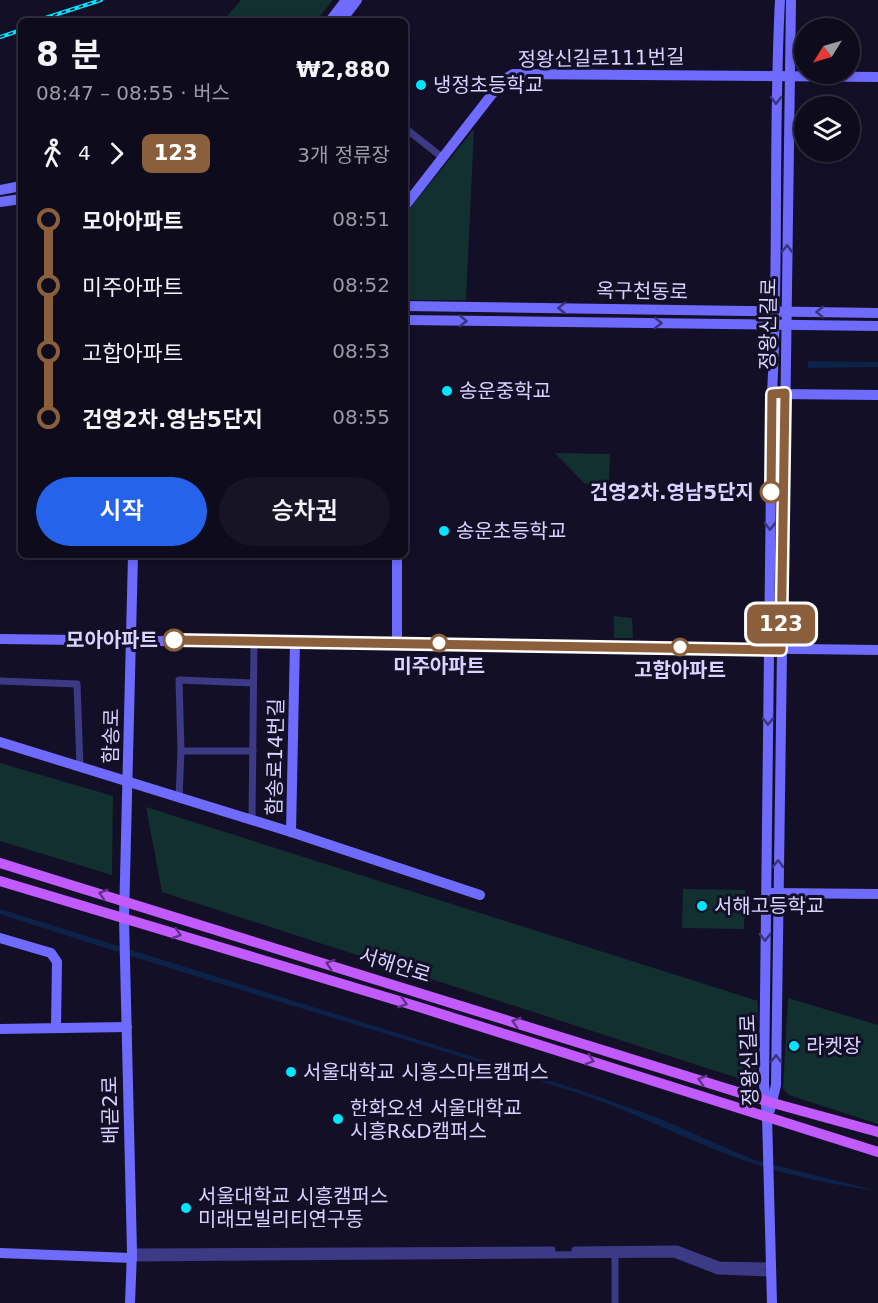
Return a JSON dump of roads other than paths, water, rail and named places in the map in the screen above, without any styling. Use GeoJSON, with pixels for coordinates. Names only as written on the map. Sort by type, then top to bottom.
{"type":"FeatureCollection","features":[{"type":"Feature","properties":{"kind":"main road","name":"서해안로"},"geometry":{"type":"LineString","coordinates":[[0,863],[772,1102],[878,1132]]}},
{"type":"Feature","properties":{"kind":"main road","name":"서해안로"},"geometry":{"type":"LineString","coordinates":[[0,881],[878,1152]]}},
{"type":"Feature","properties":{"kind":"main road","name":"서해안로"},"geometry":{"type":"LineString","coordinates":[[772,1102],[859,1136]]}},
{"type":"Feature","properties":{"kind":"main road","name":"서해안로"},"geometry":{"type":"LineString","coordinates":[[770,1117],[859,1136]]}},
{"type":"Feature","properties":{"kind":"main road"},"geometry":{"type":"LineString","coordinates":[[859,1136],[878,1139]]}},
{"type":"Feature","properties":{"kind":"main road"},"geometry":{"type":"LineString","coordinates":[[859,1136],[878,1146]]}},
{"type":"Feature","properties":{"kind":"street"},"geometry":{"type":"LineString","coordinates":[[332,18],[346,0]]}},
{"type":"Feature","properties":{"kind":"street"},"geometry":{"type":"LineString","coordinates":[[343,18],[357,0]]}},
{"type":"Feature","properties":{"kind":"street","name":"정왕신길로"},"geometry":{"type":"LineString","coordinates":[[770,1117],[776,1085],[785,393],[781,325],[777,78],[780,0]]}},
{"type":"Feature","properties":{"kind":"street","name":"정왕신길로"},"geometry":{"type":"LineString","coordinates":[[781,311],[791,0]]}},
{"type":"Feature","properties":{"kind":"street","name":"정왕신길로111번길"},"geometry":{"type":"LineString","coordinates":[[408,202],[503,80],[513,74],[777,78],[878,77]]}},
{"type":"Feature","properties":{"kind":"street"},"geometry":{"type":"LineString","coordinates":[[408,130],[443,158]]}},
{"type":"Feature","properties":{"kind":"street"},"geometry":{"type":"LineString","coordinates":[[0,190],[18,187]]}},
{"type":"Feature","properties":{"kind":"street"},"geometry":{"type":"LineString","coordinates":[[0,202],[18,200]]}},
{"type":"Feature","properties":{"kind":"street","name":"옥구천동로"},"geometry":{"type":"LineString","coordinates":[[408,306],[878,313]]}},
{"type":"Feature","properties":{"kind":"street","name":"옥구천동로"},"geometry":{"type":"LineString","coordinates":[[408,320],[878,326]]}},
{"type":"Feature","properties":{"kind":"street","name":"정왕신길로"},"geometry":{"type":"LineString","coordinates":[[772,1102],[766,892],[772,394],[781,325]]}},
{"type":"Feature","properties":{"kind":"street"},"geometry":{"type":"LineString","coordinates":[[772,394],[878,395]]}},
{"type":"Feature","properties":{"kind":"street","name":"함송로"},"geometry":{"type":"LineString","coordinates":[[124,918],[129,639],[133,558]]}},
{"type":"Feature","properties":{"kind":"street"},"geometry":{"type":"LineString","coordinates":[[397,558],[397,643]]}},
{"type":"Feature","properties":{"kind":"street"},"geometry":{"type":"LineString","coordinates":[[0,639],[878,650]]}},
{"type":"Feature","properties":{"kind":"street","name":"함송로14번길"},"geometry":{"type":"LineString","coordinates":[[252,820],[254,641]]}},
{"type":"Feature","properties":{"kind":"street","name":"함송로14번길"},"geometry":{"type":"LineString","coordinates":[[0,742],[291,832],[295,641]]}},
{"type":"Feature","properties":{"kind":"street","name":"함송로14번길"},"geometry":{"type":"LineString","coordinates":[[179,798],[182,751],[179,680],[253,683]]}},
{"type":"Feature","properties":{"kind":"street"},"geometry":{"type":"LineString","coordinates":[[0,681],[77,684],[80,767]]}},
{"type":"Feature","properties":{"kind":"street"},"geometry":{"type":"LineString","coordinates":[[182,751],[252,752]]}},
{"type":"Feature","properties":{"kind":"street"},"geometry":{"type":"LineString","coordinates":[[291,832],[480,895]]}},
{"type":"Feature","properties":{"kind":"street"},"geometry":{"type":"LineString","coordinates":[[766,892],[878,894]]}},
{"type":"Feature","properties":{"kind":"street","name":"배곧2로"},"geometry":{"type":"LineString","coordinates":[[124,918],[132,1255],[130,1303]]}},
{"type":"Feature","properties":{"kind":"street"},"geometry":{"type":"LineString","coordinates":[[0,938],[51,953],[57,962],[56,1028]]}},
{"type":"Feature","properties":{"kind":"street"},"geometry":{"type":"LineString","coordinates":[[0,1029],[127,1027]]}},
{"type":"Feature","properties":{"kind":"street"},"geometry":{"type":"LineString","coordinates":[[770,1117],[768,1182],[772,1303]]}},
{"type":"Feature","properties":{"kind":"street"},"geometry":{"type":"LineString","coordinates":[[0,1254],[615,1252],[677,1249],[719,1265],[770,1269]]}},
{"type":"Feature","properties":{"kind":"street"},"geometry":{"type":"LineString","coordinates":[[615,1252],[615,1303]]}},
{"type":"Feature","properties":{"kind":"water"},"geometry":{"type":"Polygon","coordinates":[[[808,361],[878,362],[878,367],[808,368],[808,361]]]}},
{"type":"Feature","properties":{"kind":"water"},"geometry":{"type":"Polygon","coordinates":[[[0,909],[579,1090],[656,1117],[754,1160],[878,1191],[818,1181],[759,1166],[575,1092],[72,937],[0,914],[0,909]]]}},
{"type":"Feature","properties":{"kind":"railway"},"geometry":{"type":"LineString","coordinates":[[45,18],[101,0]]}},
{"type":"Feature","properties":{"kind":"railway"},"geometry":{"type":"LineString","coordinates":[[0,37],[18,31]]}},
{"type":"Feature","properties":{"kind":"place","name":"냉정초등학교"},"geometry":{"type":"Point","coordinates":[421,85]}},
{"type":"Feature","properties":{"kind":"place","name":"송운중학교"},"geometry":{"type":"Point","coordinates":[447,391]}},
{"type":"Feature","properties":{"kind":"place","name":"건영2차.영남5단지"},"geometry":{"type":"Point","coordinates":[771,492]}},
{"type":"Feature","properties":{"kind":"place","name":"송운초등학교"},"geometry":{"type":"Point","coordinates":[444,531]}},
{"type":"Feature","properties":{"kind":"place","name":"모아아파트"},"geometry":{"type":"Point","coordinates":[174,640]}},
{"type":"Feature","properties":{"kind":"place","name":"미주아파트"},"geometry":{"type":"Point","coordinates":[439,643]}},
{"type":"Feature","properties":{"kind":"place","name":"고합아파트"},"geometry":{"type":"Point","coordinates":[680,647]}},
{"type":"Feature","properties":{"kind":"place","name":"서해고등학교"},"geometry":{"type":"Point","coordinates":[702,906]}},
{"type":"Feature","properties":{"kind":"place","name":"라켓장"},"geometry":{"type":"Point","coordinates":[794,1046]}},
{"type":"Feature","properties":{"kind":"place","name":"서울대학교 시흥스마트캠퍼스"},"geometry":{"type":"Point","coordinates":[291,1072]}},
{"type":"Feature","properties":{"kind":"place","name":"한화오션 서울대학교 시흥R&D캠퍼스"},"geometry":{"type":"Point","coordinates":[338,1119]}},
{"type":"Feature","properties":{"kind":"place","name":"서울대학교 시흥캠퍼스 미래모빌리티연구동"},"geometry":{"type":"Point","coordinates":[186,1208]}}]}
